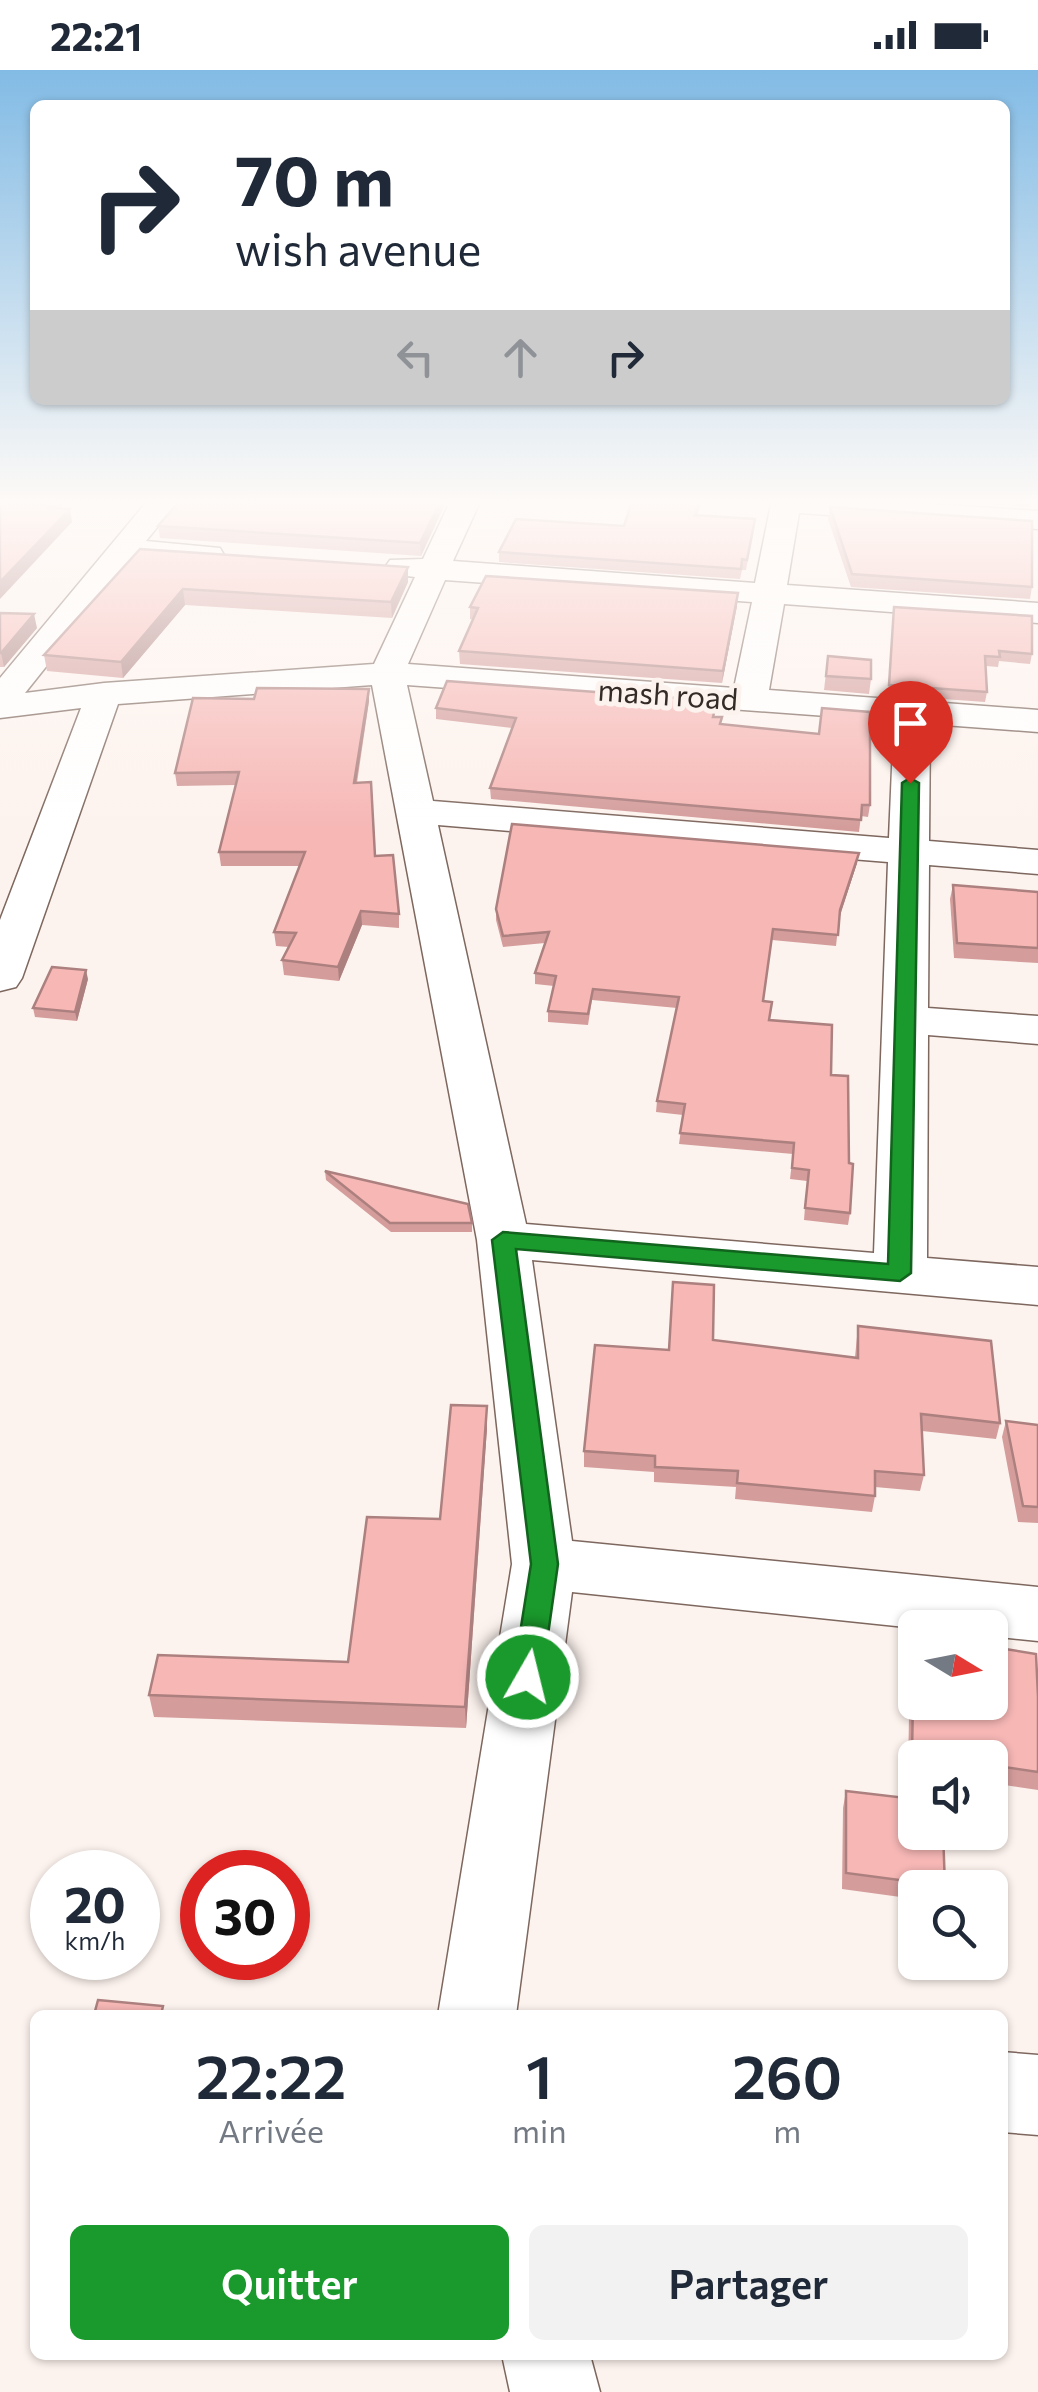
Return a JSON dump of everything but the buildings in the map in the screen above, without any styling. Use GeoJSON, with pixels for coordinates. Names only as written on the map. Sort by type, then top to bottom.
{"type":"FeatureCollection","features":[{"type":"Feature","properties":{"kind":"street"},"geometry":{"type":"LineString","coordinates":[[0,704],[74,612]]}},
{"type":"Feature","properties":{"kind":"street"},"geometry":{"type":"LineString","coordinates":[[414,612],[386,673],[503,1240],[544,1564],[479,2010]]}},
{"type":"Feature","properties":{"kind":"street"},"geometry":{"type":"LineString","coordinates":[[750,699],[766,612]]}},
{"type":"Feature","properties":{"kind":"street","name":"mash road"},"geometry":{"type":"LineString","coordinates":[[0,704],[386,673],[1038,721]]}},
{"type":"Feature","properties":{"kind":"street"},"geometry":{"type":"LineString","coordinates":[[0,978],[104,694]]}},
{"type":"Feature","properties":{"kind":"street"},"geometry":{"type":"LineString","coordinates":[[900,1273],[912,714]]}},
{"type":"Feature","properties":{"kind":"street"},"geometry":{"type":"LineString","coordinates":[[414,810],[1038,862]]}},
{"type":"Feature","properties":{"kind":"street"},"geometry":{"type":"LineString","coordinates":[[905,1020],[1038,1030]]}},
{"type":"Feature","properties":{"kind":"street"},"geometry":{"type":"LineString","coordinates":[[503,1240],[1038,1286]]}},
{"type":"Feature","properties":{"kind":"street"},"geometry":{"type":"LineString","coordinates":[[544,1564],[1038,1614]]}},
{"type":"Feature","properties":{"kind":"street"},"geometry":{"type":"LineString","coordinates":[[1008,2092],[1038,2095]]}},
{"type":"Feature","properties":{"kind":"street"},"geometry":{"type":"LineString","coordinates":[[547,2360],[555,2392]]}},
{"type":"Feature","properties":{"kind":"route"},"geometry":{"type":"LineString","coordinates":[[528,1677],[544,1564],[503,1240],[900,1273],[910,783]]}}]}
